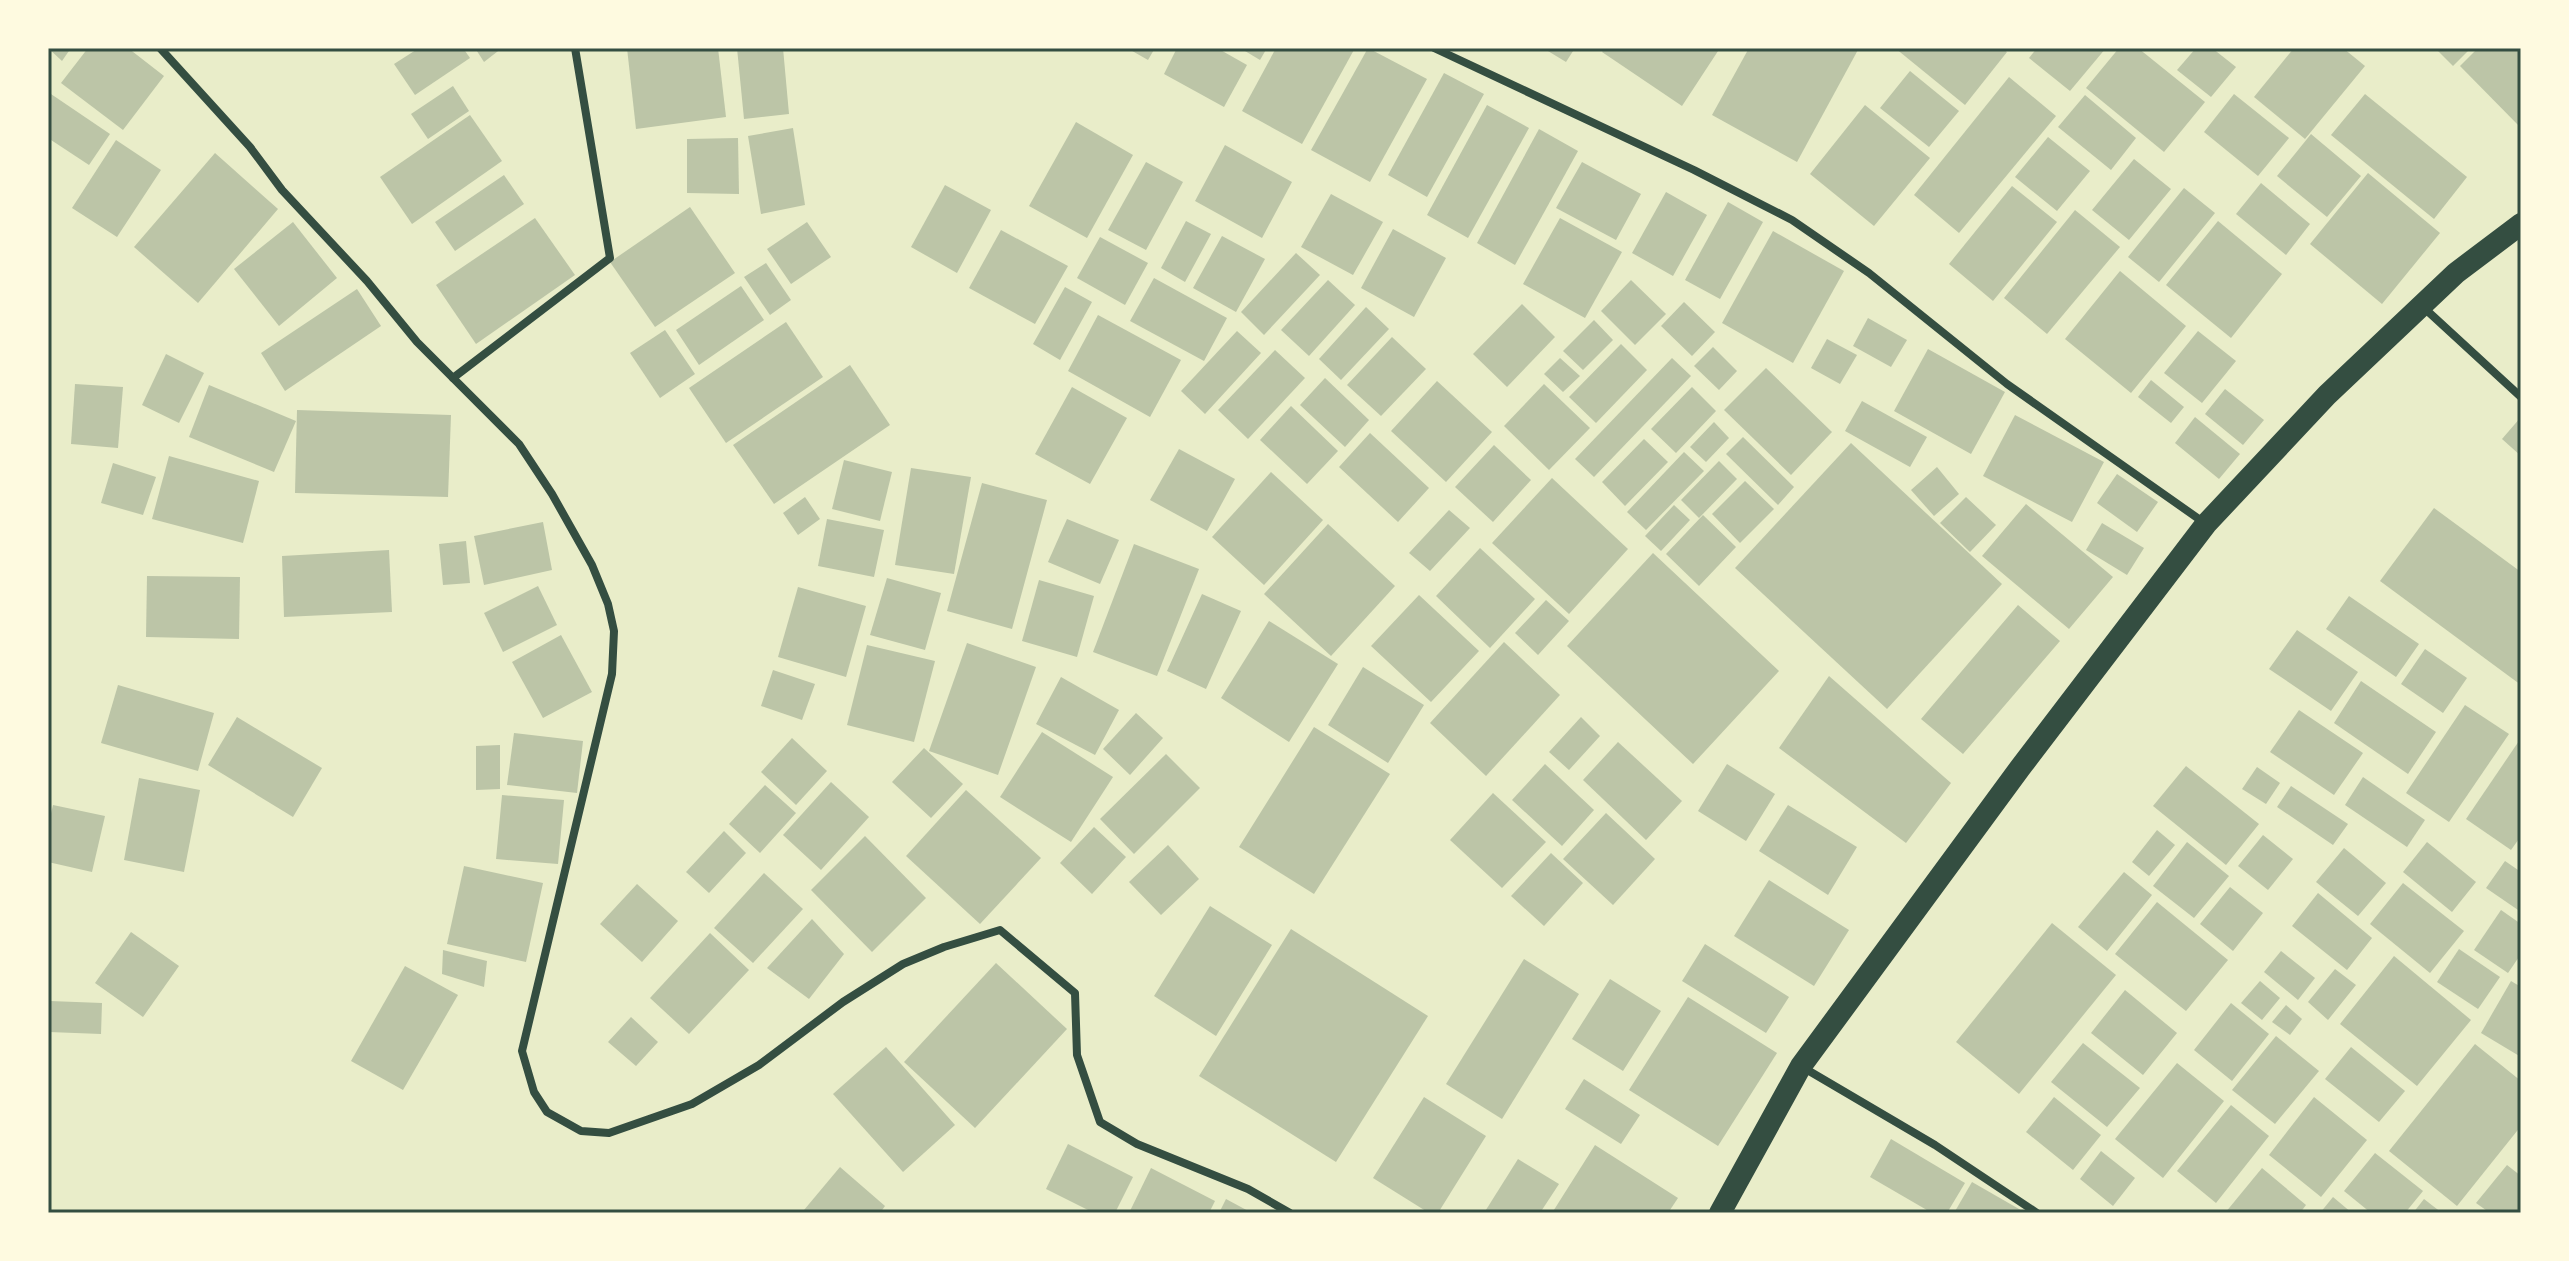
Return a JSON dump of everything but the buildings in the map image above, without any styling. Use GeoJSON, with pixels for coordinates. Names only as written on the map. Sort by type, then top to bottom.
{"type":"FeatureCollection","features":[{"type":"Feature","properties":{"kind":"highway"},"geometry":{"type":"LineString","coordinates":[[1720,1213],[1801,1066],[2020,768],[2206,524],[2327,395],[2421,305],[2456,273],[2521,224]]}},
{"type":"Feature","properties":{"kind":"street"},"geometry":{"type":"LineString","coordinates":[[160,48],[250,147],[282,190],[367,281],[417,342],[519,444],[552,494],[592,565],[608,604],[614,631],[612,674],[522,1051],[534,1092],[547,1112],[581,1131],[609,1133],[692,1104],[759,1065],[843,1002],[903,964],[944,947],[1000,930],[1075,993],[1077,1055],[1100,1122],[1137,1144],[1248,1189],[1290,1213]]}},
{"type":"Feature","properties":{"kind":"street"},"geometry":{"type":"LineString","coordinates":[[453,378],[610,258],[575,48]]}},
{"type":"Feature","properties":{"kind":"street"},"geometry":{"type":"LineString","coordinates":[[1434,48],[1694,170],[1792,220],[1869,273],[2007,384],[2206,524]]}},
{"type":"Feature","properties":{"kind":"street"},"geometry":{"type":"LineString","coordinates":[[2421,305],[2521,397]]}},
{"type":"Feature","properties":{"kind":"street"},"geometry":{"type":"LineString","coordinates":[[1801,1066],[1935,1145],[2037,1213]]}}]}
